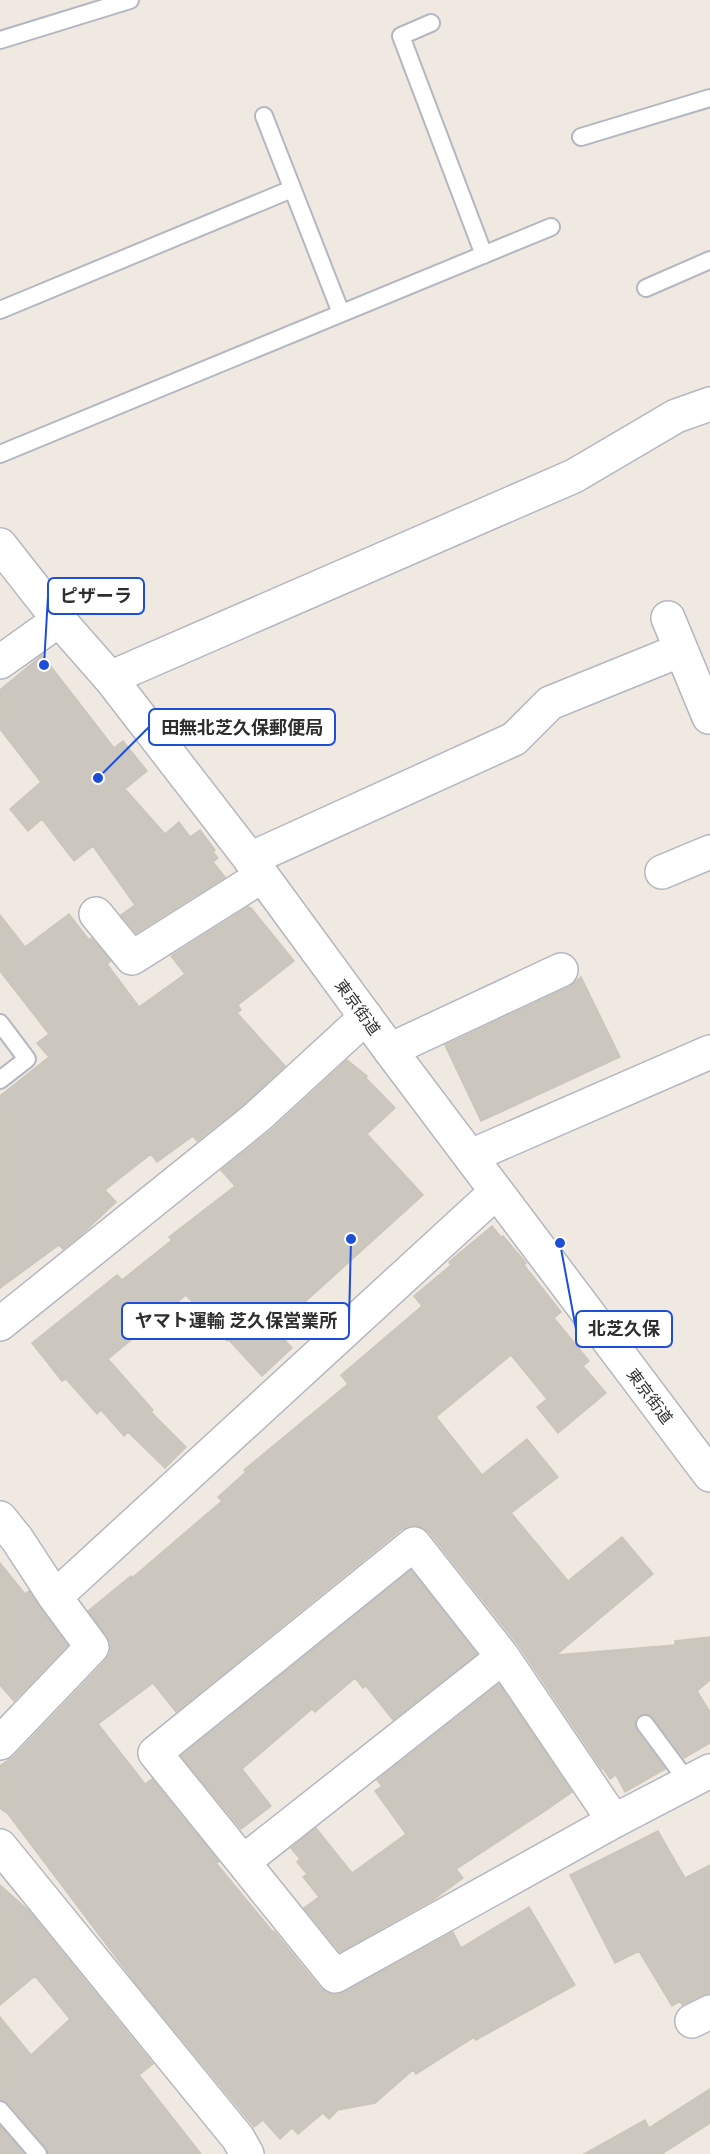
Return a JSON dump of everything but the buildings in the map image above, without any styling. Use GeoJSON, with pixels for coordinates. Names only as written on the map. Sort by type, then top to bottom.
{"type":"FeatureCollection","features":[{"type":"Feature","properties":{"kind":"street"},"geometry":{"type":"LineString","coordinates":[[110,678],[574,476],[676,416],[710,404]]}},
{"type":"Feature","properties":{"kind":"street","name":"東京街道"},"geometry":{"type":"LineString","coordinates":[[0,544],[59,620],[110,678],[256,868],[496,1192],[710,1475]]}},
{"type":"Feature","properties":{"kind":"street"},"geometry":{"type":"LineString","coordinates":[[668,618],[709,717]]}},
{"type":"Feature","properties":{"kind":"street"},"geometry":{"type":"LineString","coordinates":[[0,662],[59,620]]}},
{"type":"Feature","properties":{"kind":"street"},"geometry":{"type":"LineString","coordinates":[[96,914],[132,958],[256,868],[514,739],[550,703],[681,650]]}},
{"type":"Feature","properties":{"kind":"street"},"geometry":{"type":"LineString","coordinates":[[662,872],[710,852]]}},
{"type":"Feature","properties":{"kind":"street"},"geometry":{"type":"LineString","coordinates":[[390,1050],[561,970]]}},
{"type":"Feature","properties":{"kind":"street"},"geometry":{"type":"LineString","coordinates":[[0,1324],[256,1118],[366,1017]]}},
{"type":"Feature","properties":{"kind":"street"},"geometry":{"type":"LineString","coordinates":[[471,1156],[710,1052]]}},
{"type":"Feature","properties":{"kind":"street"},"geometry":{"type":"LineString","coordinates":[[55,1597],[496,1192]]}},
{"type":"Feature","properties":{"kind":"street"},"geometry":{"type":"LineString","coordinates":[[3,1734],[92,1647],[55,1597],[6,1538]]}},
{"type":"Feature","properties":{"kind":"street"},"geometry":{"type":"LineString","coordinates":[[614,1821],[503,1657],[414,1544],[155,1753],[335,1976],[699,1776]]}},
{"type":"Feature","properties":{"kind":"street"},"geometry":{"type":"LineString","coordinates":[[243,1862],[503,1657]]}},
{"type":"Feature","properties":{"kind":"street"},"geometry":{"type":"LineString","coordinates":[[0,1846],[238,2138],[247,2154]]}},
{"type":"Feature","properties":{"kind":"lane"},"geometry":{"type":"LineString","coordinates":[[0,40],[130,0]]}},
{"type":"Feature","properties":{"kind":"lane"},"geometry":{"type":"LineString","coordinates":[[432,23],[401,36],[484,255]]}},
{"type":"Feature","properties":{"kind":"lane"},"geometry":{"type":"LineString","coordinates":[[581,137],[710,98]]}},
{"type":"Feature","properties":{"kind":"lane"},"geometry":{"type":"LineString","coordinates":[[264,116],[341,313]]}},
{"type":"Feature","properties":{"kind":"lane"},"geometry":{"type":"LineString","coordinates":[[0,310],[292,189]]}},
{"type":"Feature","properties":{"kind":"lane"},"geometry":{"type":"LineString","coordinates":[[0,454],[551,227]]}},
{"type":"Feature","properties":{"kind":"lane"},"geometry":{"type":"LineString","coordinates":[[646,288],[710,261]]}},
{"type":"Feature","properties":{"kind":"lane"},"geometry":{"type":"LineString","coordinates":[[0,1023],[27,1059],[0,1080]]}},
{"type":"Feature","properties":{"kind":"lane"},"geometry":{"type":"LineString","coordinates":[[645,1724],[699,1776]]}},
{"type":"Feature","properties":{"kind":"lane"},"geometry":{"type":"LineString","coordinates":[[0,2110],[38,2154]]}},
{"type":"Feature","properties":{"kind":"place","name":"ピザーラ"},"geometry":{"type":"Point","coordinates":[44,665]}},
{"type":"Feature","properties":{"kind":"place","name":"田無北芝久保郵便局"},"geometry":{"type":"Point","coordinates":[98,778]}},
{"type":"Feature","properties":{"kind":"place","name":"ヤマト運輸 芝久保営業所"},"geometry":{"type":"Point","coordinates":[351,1239]}},
{"type":"Feature","properties":{"kind":"place","name":"北芝久保"},"geometry":{"type":"Point","coordinates":[560,1243]}}]}
